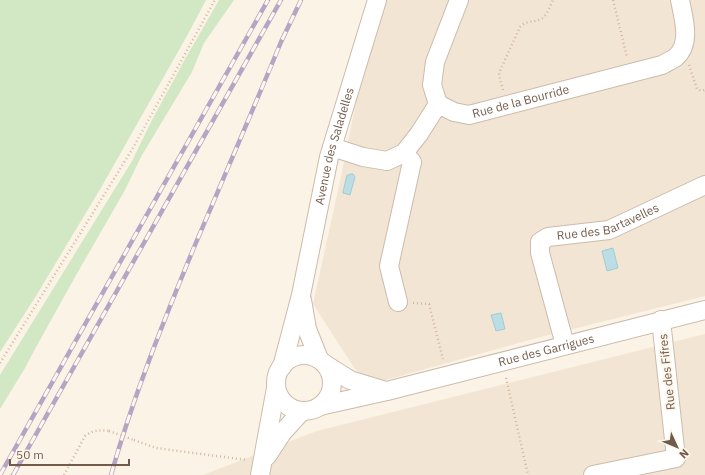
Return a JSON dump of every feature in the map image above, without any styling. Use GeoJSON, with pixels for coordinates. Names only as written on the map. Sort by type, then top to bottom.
{"type":"FeatureCollection","features":[{"type":"Feature","properties":{"kind":"street","name":"Avenue des Saladelles"},"geometry":{"type":"LineString","coordinates":[[282,367],[301,296],[329,157],[377,0]]}},
{"type":"Feature","properties":{"kind":"street"},"geometry":{"type":"LineString","coordinates":[[332,147],[363,157],[387,161],[404,153],[419,134],[438,104],[432,84],[435,62],[459,0]]}},
{"type":"Feature","properties":{"kind":"street"},"geometry":{"type":"LineString","coordinates":[[677,56],[684,43],[685,27],[680,0]]}},
{"type":"Feature","properties":{"kind":"street","name":"Rue de la Bourride"},"geometry":{"type":"LineString","coordinates":[[438,104],[454,112],[468,114],[662,65],[677,56]]}},
{"type":"Feature","properties":{"kind":"street"},"geometry":{"type":"LineString","coordinates":[[398,302],[389,266],[412,162],[404,153]]}},
{"type":"Feature","properties":{"kind":"street","name":"Rue des Bartavelles"},"geometry":{"type":"LineString","coordinates":[[565,345],[540,253],[540,242],[548,237],[609,230],[705,185]]}},
{"type":"Feature","properties":{"kind":"street","name":"Avenue des Saladelles"},"geometry":{"type":"LineString","coordinates":[[301,296],[307,329],[322,362]]}},
{"type":"Feature","properties":{"kind":"street","name":"Rue des Garrigues"},"geometry":{"type":"LineString","coordinates":[[320,406],[387,391],[705,310]]}},
{"type":"Feature","properties":{"kind":"street","name":"Rue des Fifres"},"geometry":{"type":"LineString","coordinates":[[593,475],[676,458],[662,320]]}},
{"type":"Feature","properties":{"kind":"street"},"geometry":{"type":"LineString","coordinates":[[262,468],[276,388],[276,379],[279,370],[285,363],[293,358],[302,355],[310,356],[350,380],[387,391]]}},
{"type":"Feature","properties":{"kind":"street"},"geometry":{"type":"LineString","coordinates":[[276,388],[279,397],[285,404],[293,409],[302,411],[312,410],[320,406],[331,392],[332,382],[330,374],[322,362]]}},
{"type":"Feature","properties":{"kind":"street"},"geometry":{"type":"LineString","coordinates":[[262,468],[282,433],[302,411]]}},
{"type":"Feature","properties":{"kind":"path"},"geometry":{"type":"LineString","coordinates":[[0,363],[133,148],[215,0]]}},
{"type":"Feature","properties":{"kind":"path"},"geometry":{"type":"LineString","coordinates":[[508,104],[499,73],[520,28],[524,23],[541,19],[545,16],[553,0]]}},
{"type":"Feature","properties":{"kind":"path"},"geometry":{"type":"LineString","coordinates":[[613,0],[631,73]]}},
{"type":"Feature","properties":{"kind":"path"},"geometry":{"type":"LineString","coordinates":[[677,56],[684,58],[689,64],[697,89],[702,91],[705,90]]}},
{"type":"Feature","properties":{"kind":"path"},"geometry":{"type":"LineString","coordinates":[[398,302],[429,304],[446,376]]}},
{"type":"Feature","properties":{"kind":"path"},"geometry":{"type":"LineString","coordinates":[[502,361],[528,475]]}},
{"type":"Feature","properties":{"kind":"path"},"geometry":{"type":"LineString","coordinates":[[64,475],[86,436],[96,430],[109,431],[156,448],[262,468]]}},
{"type":"Feature","properties":{"kind":"shaded area"},"geometry":{"type":"Polygon","coordinates":[[[387,0],[705,0],[705,296],[537,338],[375,383],[355,369],[313,304],[361,78],[387,0]]]}},
{"type":"Feature","properties":{"kind":"shaded area"},"geometry":{"type":"Polygon","coordinates":[[[705,334],[705,475],[203,475],[317,431],[705,334]]]}},
{"type":"Feature","properties":{"kind":"green space"},"geometry":{"type":"Polygon","coordinates":[[[0,0],[206,0],[102,186],[36,296],[0,352],[0,0]]]}},
{"type":"Feature","properties":{"kind":"green space"},"geometry":{"type":"Polygon","coordinates":[[[219,0],[234,0],[204,43],[192,72],[142,155],[125,190],[25,368],[0,409],[0,375],[132,161],[152,120],[219,0]]]}},
{"type":"Feature","properties":{"kind":"water"},"geometry":{"type":"Polygon","coordinates":[[[353,174],[355,177],[350,195],[343,192],[347,175],[353,174]]]}},
{"type":"Feature","properties":{"kind":"water"},"geometry":{"type":"Polygon","coordinates":[[[613,248],[618,268],[607,271],[602,251],[613,248]]]}},
{"type":"Feature","properties":{"kind":"water"},"geometry":{"type":"Polygon","coordinates":[[[501,313],[505,329],[496,331],[491,315],[501,313]]]}},
{"type":"Feature","properties":{"kind":"railway"},"geometry":{"type":"LineString","coordinates":[[0,475],[268,0]]}},
{"type":"Feature","properties":{"kind":"railway"},"geometry":{"type":"LineString","coordinates":[[13,475],[281,0]]}},
{"type":"Feature","properties":{"kind":"railway"},"geometry":{"type":"LineString","coordinates":[[111,475],[139,388],[172,302],[281,42],[301,0]]}}]}
